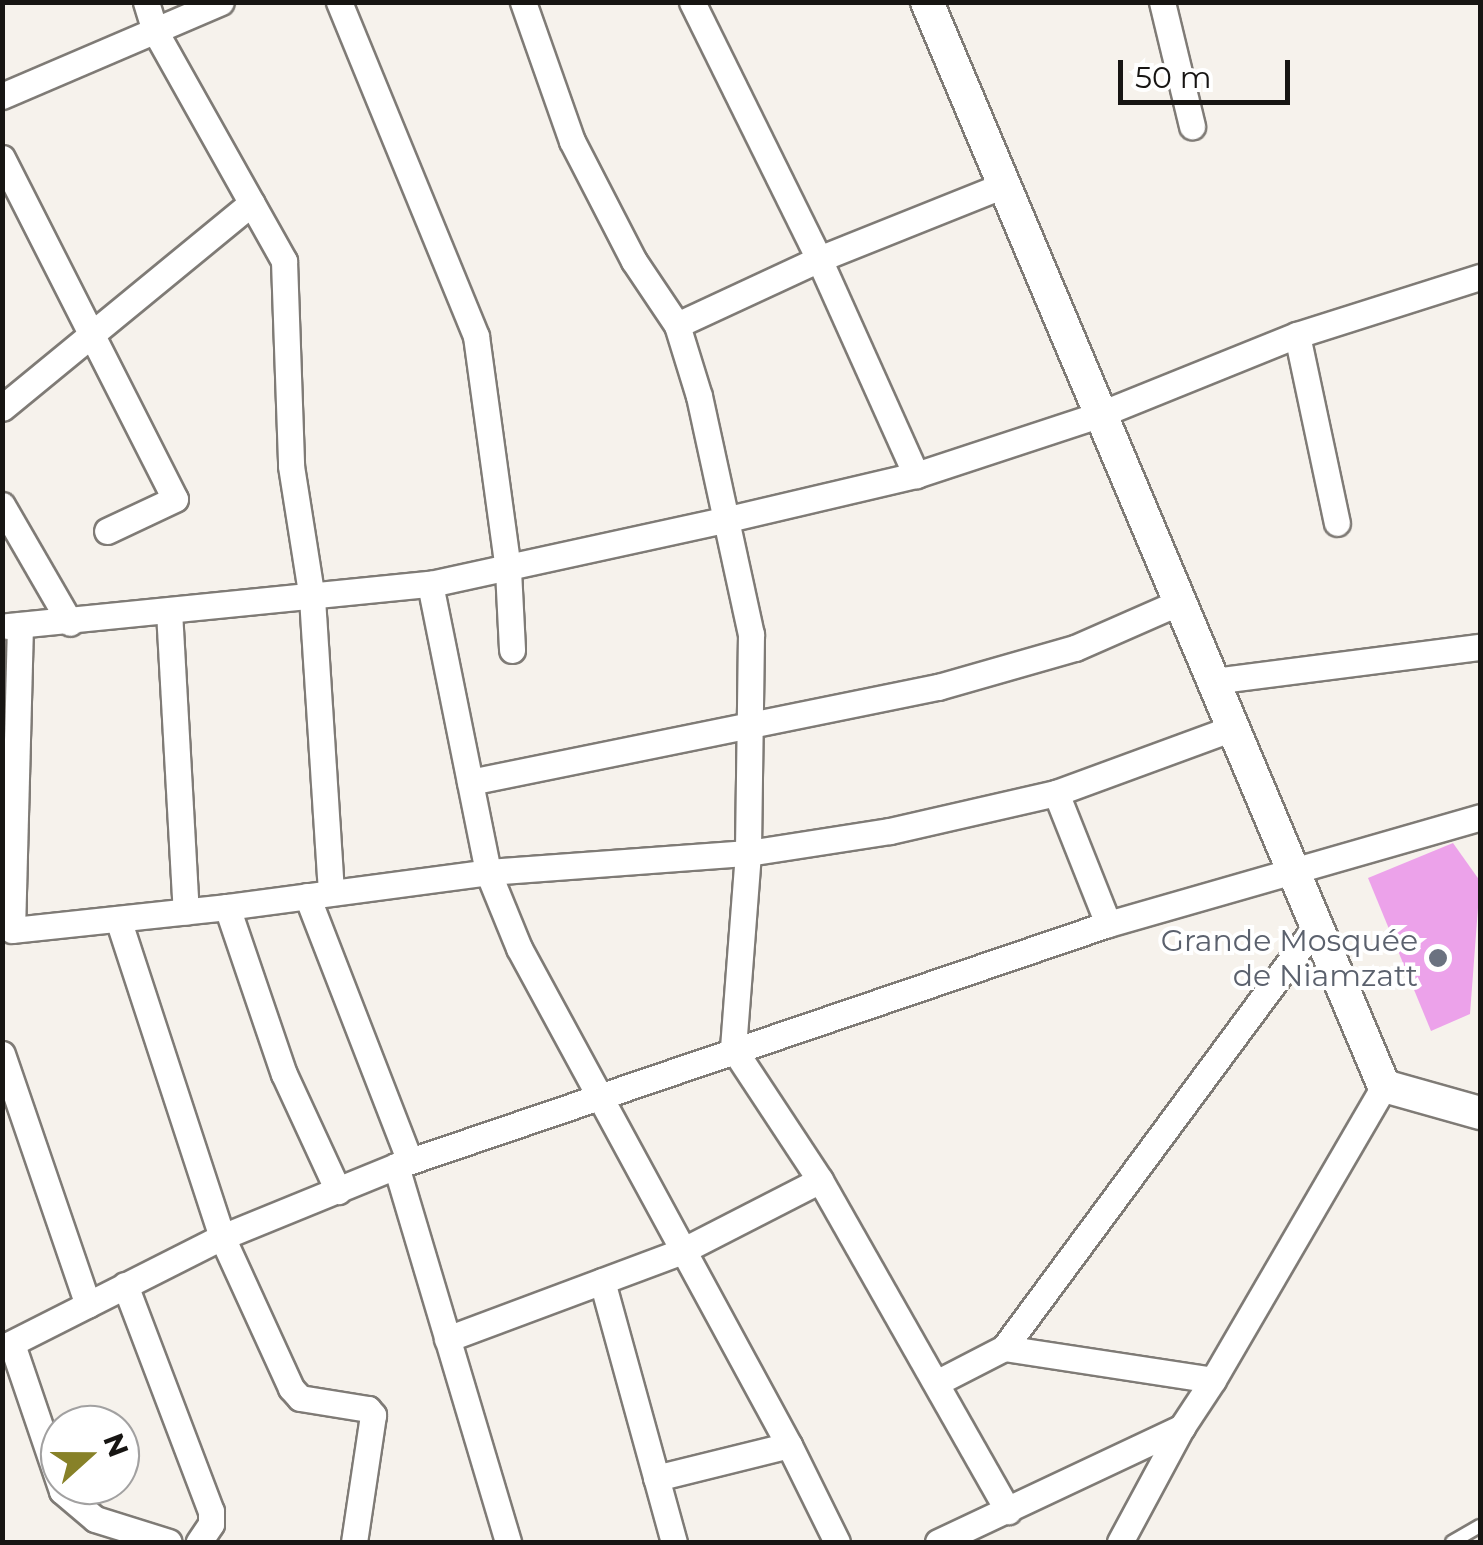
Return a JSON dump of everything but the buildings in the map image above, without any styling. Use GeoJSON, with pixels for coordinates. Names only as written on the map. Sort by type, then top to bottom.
{"type":"FeatureCollection","features":[{"type":"Feature","properties":{"kind":"street"},"geometry":{"type":"LineString","coordinates":[[146,2],[154,31],[284,260],[291,466],[312,598],[319,894],[403,1164],[447,1338],[508,1542]]}},
{"type":"Feature","properties":{"kind":"street"},"geometry":{"type":"LineString","coordinates":[[5,87],[221,2]]}},
{"type":"Feature","properties":{"kind":"street"},"geometry":{"type":"LineString","coordinates":[[339,2],[476,336],[508,570],[512,650]]}},
{"type":"Feature","properties":{"kind":"street"},"geometry":{"type":"LineString","coordinates":[[522,2],[572,141],[634,260],[677,324],[699,396],[751,634],[748,853],[733,1048],[820,1180],[1008,1511]]}},
{"type":"Feature","properties":{"kind":"street"},"geometry":{"type":"LineString","coordinates":[[692,2],[819,259],[916,475]]}},
{"type":"Feature","properties":{"kind":"street"},"geometry":{"type":"LineString","coordinates":[[928,2],[1384,1086]]}},
{"type":"Feature","properties":{"kind":"street"},"geometry":{"type":"LineString","coordinates":[[1162,2],[1192,126]]}},
{"type":"Feature","properties":{"kind":"street"},"geometry":{"type":"LineString","coordinates":[[2,158],[175,499],[108,531]]}},
{"type":"Feature","properties":{"kind":"street"},"geometry":{"type":"LineString","coordinates":[[677,324],[819,259],[1004,185]]}},
{"type":"Feature","properties":{"kind":"street"},"geometry":{"type":"LineString","coordinates":[[2,408],[252,203]]}},
{"type":"Feature","properties":{"kind":"street"},"geometry":{"type":"LineString","coordinates":[[1233,728],[1056,793],[890,831],[748,853],[488,872],[186,912],[12,930],[6,882],[11,626],[430,584],[508,570],[916,475],[1101,414],[1296,335],[1480,277]]}},
{"type":"Feature","properties":{"kind":"street"},"geometry":{"type":"LineString","coordinates":[[1296,335],[1337,523]]}},
{"type":"Feature","properties":{"kind":"street"},"geometry":{"type":"LineString","coordinates":[[2,505],[70,622]]}},
{"type":"Feature","properties":{"kind":"street"},"geometry":{"type":"LineString","coordinates":[[430,584],[488,872],[519,948],[680,1252],[789,1445],[837,1542]]}},
{"type":"Feature","properties":{"kind":"street"},"geometry":{"type":"LineString","coordinates":[[470,782],[956,682],[1075,648],[1180,602]]}},
{"type":"Feature","properties":{"kind":"street"},"geometry":{"type":"LineString","coordinates":[[169,611],[186,912]]}},
{"type":"Feature","properties":{"kind":"street"},"geometry":{"type":"LineString","coordinates":[[1213,681],[1480,647]]}},
{"type":"Feature","properties":{"kind":"street"},"geometry":{"type":"LineString","coordinates":[[1056,793],[1108,924]]}},
{"type":"Feature","properties":{"kind":"street"},"geometry":{"type":"LineString","coordinates":[[170,1542],[95,1519],[62,1491],[8,1346],[222,1237],[403,1164],[596,1094],[1108,924],[1480,817]]}},
{"type":"Feature","properties":{"kind":"street"},"geometry":{"type":"LineString","coordinates":[[227,907],[284,1074],[338,1191]]}},
{"type":"Feature","properties":{"kind":"street"},"geometry":{"type":"LineString","coordinates":[[118,919],[222,1237],[291,1388],[300,1398],[364,1408],[373,1415],[354,1542]]}},
{"type":"Feature","properties":{"kind":"street"},"geometry":{"type":"LineString","coordinates":[[938,1382],[1004,1348],[1316,926]]}},
{"type":"Feature","properties":{"kind":"street"},"geometry":{"type":"LineString","coordinates":[[2,1054],[88,1305]]}},
{"type":"Feature","properties":{"kind":"street"},"geometry":{"type":"LineString","coordinates":[[1384,1086],[1480,1112]]}},
{"type":"Feature","properties":{"kind":"street"},"geometry":{"type":"LineString","coordinates":[[1120,1542],[1182,1426],[1214,1380],[1384,1086]]}},
{"type":"Feature","properties":{"kind":"street"},"geometry":{"type":"LineString","coordinates":[[447,1338],[680,1252],[820,1180]]}},
{"type":"Feature","properties":{"kind":"street"},"geometry":{"type":"LineString","coordinates":[[602,1282],[674,1542]]}},
{"type":"Feature","properties":{"kind":"street"},"geometry":{"type":"LineString","coordinates":[[125,1285],[212,1510],[211,1524],[199,1542]]}},
{"type":"Feature","properties":{"kind":"street"},"geometry":{"type":"LineString","coordinates":[[1004,1348],[1214,1380]]}},
{"type":"Feature","properties":{"kind":"street"},"geometry":{"type":"LineString","coordinates":[[938,1542],[1182,1426]]}},
{"type":"Feature","properties":{"kind":"street"},"geometry":{"type":"LineString","coordinates":[[656,1478],[789,1445]]}},
{"type":"Feature","properties":{"kind":"lane"},"geometry":{"type":"LineString","coordinates":[[1452,1542],[1480,1526]]}},
{"type":"Feature","properties":{"kind":"place","name":"Grande Mosquée de Niamzatt"},"geometry":{"type":"Point","coordinates":[1438,958]}}]}
